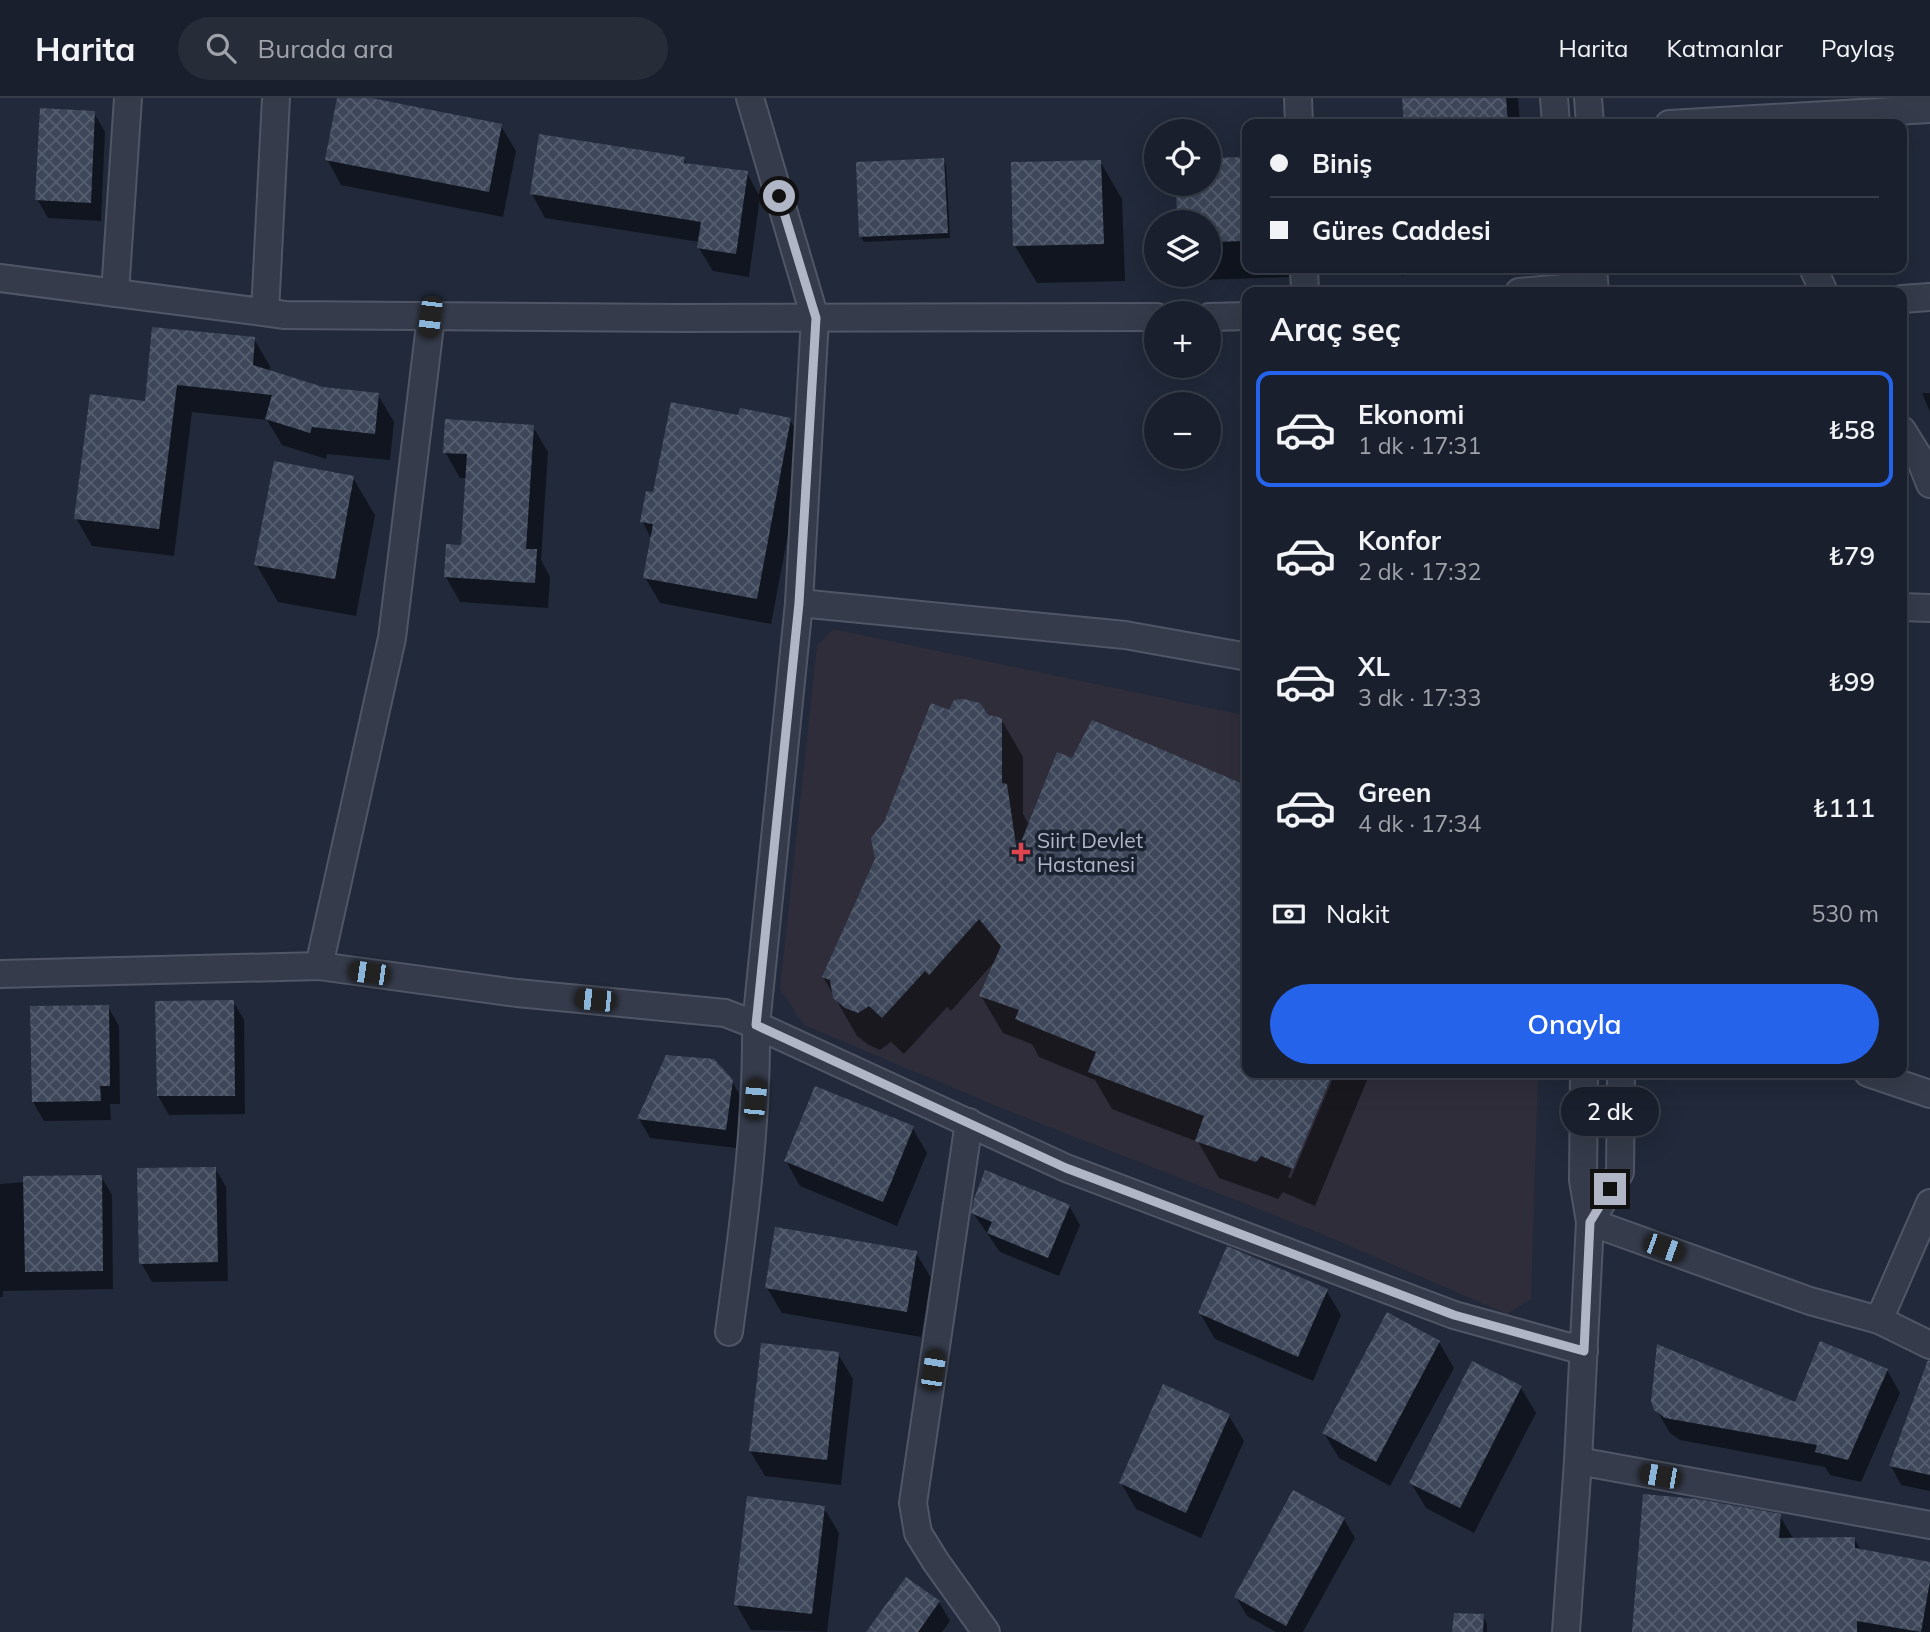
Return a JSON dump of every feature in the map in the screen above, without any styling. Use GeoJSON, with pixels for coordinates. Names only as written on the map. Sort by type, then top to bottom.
{"type":"FeatureCollection","features":[{"type":"Feature","properties":{"kind":"street"},"geometry":{"type":"LineString","coordinates":[[115,293],[128,98]]}},
{"type":"Feature","properties":{"kind":"street"},"geometry":{"type":"LineString","coordinates":[[265,312],[276,98]]}},
{"type":"Feature","properties":{"kind":"street"},"geometry":{"type":"LineString","coordinates":[[729,1332],[745,1216],[757,1075],[756,1025],[799,603],[816,318],[750,98]]}},
{"type":"Feature","properties":{"kind":"street"},"geometry":{"type":"LineString","coordinates":[[1298,98],[1299,119]]}},
{"type":"Feature","properties":{"kind":"street"},"geometry":{"type":"LineString","coordinates":[[1554,98],[1556,119]]}},
{"type":"Feature","properties":{"kind":"street"},"geometry":{"type":"LineString","coordinates":[[1588,98],[1590,119]]}},
{"type":"Feature","properties":{"kind":"street"},"geometry":{"type":"LineString","coordinates":[[1708,119],[1746,114],[1924,106]]}},
{"type":"Feature","properties":{"kind":"street"},"geometry":{"type":"LineString","coordinates":[[0,278],[285,315],[1144,317]]}},
{"type":"Feature","properties":{"kind":"street"},"geometry":{"type":"LineString","coordinates":[[1548,287],[1583,281]]}},
{"type":"Feature","properties":{"kind":"street"},"geometry":{"type":"LineString","coordinates":[[1907,299],[1930,297]]}},
{"type":"Feature","properties":{"kind":"street"},"geometry":{"type":"LineString","coordinates":[[1221,317],[1242,316]]}},
{"type":"Feature","properties":{"kind":"street"},"geometry":{"type":"LineString","coordinates":[[319,966],[392,638],[430,317]]}},
{"type":"Feature","properties":{"kind":"street"},"geometry":{"type":"LineString","coordinates":[[1911,460],[1930,484]]}},
{"type":"Feature","properties":{"kind":"street"},"geometry":{"type":"LineString","coordinates":[[799,603],[1125,635],[1242,656]]}},
{"type":"Feature","properties":{"kind":"street"},"geometry":{"type":"LineString","coordinates":[[1907,607],[1930,608]]}},
{"type":"Feature","properties":{"kind":"street"},"geometry":{"type":"LineString","coordinates":[[0,974],[319,966],[517,993],[725,1013],[1066,1168],[1454,1315],[1584,1351]]}},
{"type":"Feature","properties":{"kind":"street"},"geometry":{"type":"LineString","coordinates":[[1566,1632],[1590,1222],[1583,1180],[1584,1078]]}},
{"type":"Feature","properties":{"kind":"street"},"geometry":{"type":"LineString","coordinates":[[1590,1222],[1620,1172],[1621,1078]]}},
{"type":"Feature","properties":{"kind":"street"},"geometry":{"type":"LineString","coordinates":[[1883,1078],[1930,1094]]}},
{"type":"Feature","properties":{"kind":"street"},"geometry":{"type":"LineString","coordinates":[[969,1122],[913,1503],[918,1533],[986,1632]]}},
{"type":"Feature","properties":{"kind":"street"},"geometry":{"type":"LineString","coordinates":[[1880,1320],[1924,1230],[1930,1203]]}},
{"type":"Feature","properties":{"kind":"street"},"geometry":{"type":"LineString","coordinates":[[1590,1222],[1810,1301],[1880,1320],[1930,1345]]}},
{"type":"Feature","properties":{"kind":"street"},"geometry":{"type":"LineString","coordinates":[[1578,1461],[1930,1525]]}},
{"type":"Feature","properties":{"kind":"shaded area","name":"Siirt Devlet Hastanesi"},"geometry":{"type":"Polygon","coordinates":[[[833,629],[1242,715],[1242,1078],[1538,1078],[1531,1299],[1507,1314],[1322,1234],[994,1105],[804,1025],[780,989],[817,646],[833,629]]]}},
{"type":"Feature","properties":{"kind":"building"},"geometry":{"type":"Polygon","coordinates":[[[337,98],[371,98],[502,124],[489,192],[325,160],[337,98]]]}},
{"type":"Feature","properties":{"kind":"building"},"geometry":{"type":"Polygon","coordinates":[[[1402,98],[1506,98],[1508,119],[1404,119],[1402,98]]]}},
{"type":"Feature","properties":{"kind":"building"},"geometry":{"type":"Polygon","coordinates":[[[40,108],[95,111],[91,203],[35,200],[40,108]]]}},
{"type":"Feature","properties":{"kind":"building"},"geometry":{"type":"Polygon","coordinates":[[[539,134],[685,157],[684,163],[748,171],[736,254],[697,248],[701,222],[530,194],[539,134]]]}},
{"type":"Feature","properties":{"kind":"building"},"geometry":{"type":"Polygon","coordinates":[[[1242,157],[1242,241],[1221,242],[1221,210],[1177,210],[1176,196],[1221,196],[1221,158],[1242,157]]]}},
{"type":"Feature","properties":{"kind":"building"},"geometry":{"type":"Polygon","coordinates":[[[944,158],[948,233],[859,237],[856,162],[944,158]]]}},
{"type":"Feature","properties":{"kind":"building"},"geometry":{"type":"Polygon","coordinates":[[[1101,160],[1104,244],[1013,246],[1011,162],[1101,160]]]}},
{"type":"Feature","properties":{"kind":"building"},"geometry":{"type":"Polygon","coordinates":[[[152,327],[255,337],[253,365],[323,387],[379,393],[375,434],[312,427],[310,433],[265,419],[272,395],[177,385],[159,529],[74,519],[90,394],[145,401],[152,327]]]}},
{"type":"Feature","properties":{"kind":"building"},"geometry":{"type":"Polygon","coordinates":[[[671,402],[738,415],[740,408],[791,418],[757,599],[643,578],[653,524],[640,522],[646,491],[653,492],[671,402]]]}},
{"type":"Feature","properties":{"kind":"building"},"geometry":{"type":"Polygon","coordinates":[[[445,419],[534,425],[526,549],[537,549],[535,583],[444,577],[446,544],[461,545],[467,454],[443,453],[445,419]]]}},
{"type":"Feature","properties":{"kind":"building"},"geometry":{"type":"Polygon","coordinates":[[[274,461],[354,476],[335,579],[254,565],[274,461]]]}},
{"type":"Feature","properties":{"kind":"building"},"geometry":{"type":"Polygon","coordinates":[[[964,699],[980,703],[988,715],[1002,718],[1002,783],[1007,784],[1017,852],[1057,752],[1072,758],[1092,720],[1242,783],[1242,1078],[1331,1078],[1293,1169],[1261,1156],[1256,1162],[1195,1141],[1204,1116],[1088,1072],[1096,1052],[1015,1019],[1019,1010],[979,996],[1001,946],[979,919],[929,975],[925,971],[882,1018],[869,1006],[858,1013],[845,1008],[833,998],[830,980],[822,977],[875,859],[871,838],[884,822],[931,703],[949,710],[954,700],[964,699]]]}},
{"type":"Feature","properties":{"kind":"building"},"geometry":{"type":"Polygon","coordinates":[[[234,1000],[235,1096],[157,1096],[155,1001],[234,1000]]]}},
{"type":"Feature","properties":{"kind":"building"},"geometry":{"type":"Polygon","coordinates":[[[109,1005],[110,1086],[100,1086],[101,1101],[32,1102],[30,1006],[109,1005]]]}},
{"type":"Feature","properties":{"kind":"building"},"geometry":{"type":"Polygon","coordinates":[[[666,1055],[714,1059],[733,1080],[726,1130],[637,1119],[666,1055]]]}},
{"type":"Feature","properties":{"kind":"building"},"geometry":{"type":"Polygon","coordinates":[[[815,1086],[914,1126],[883,1202],[784,1161],[815,1086]]]}},
{"type":"Feature","properties":{"kind":"building"},"geometry":{"type":"Polygon","coordinates":[[[216,1167],[218,1262],[139,1264],[137,1168],[216,1167]]]}},
{"type":"Feature","properties":{"kind":"building"},"geometry":{"type":"Polygon","coordinates":[[[985,1170],[1070,1205],[1048,1258],[987,1233],[992,1222],[971,1213],[985,1170]]]}},
{"type":"Feature","properties":{"kind":"building"},"geometry":{"type":"Polygon","coordinates":[[[102,1175],[103,1271],[25,1272],[23,1176],[102,1175]]]}},
{"type":"Feature","properties":{"kind":"building"},"geometry":{"type":"Polygon","coordinates":[[[775,1227],[917,1251],[907,1312],[765,1288],[775,1227]]]}},
{"type":"Feature","properties":{"kind":"building"},"geometry":{"type":"Polygon","coordinates":[[[1227,1246],[1328,1289],[1298,1357],[1198,1313],[1227,1246]]]}},
{"type":"Feature","properties":{"kind":"building"},"geometry":{"type":"Polygon","coordinates":[[[1387,1312],[1440,1341],[1376,1462],[1322,1433],[1387,1312]]]}},
{"type":"Feature","properties":{"kind":"building"},"geometry":{"type":"Polygon","coordinates":[[[1820,1341],[1888,1369],[1848,1460],[1815,1452],[1817,1445],[1665,1418],[1654,1410],[1651,1402],[1657,1344],[1795,1402],[1820,1341]]]}},
{"type":"Feature","properties":{"kind":"building"},"geometry":{"type":"Polygon","coordinates":[[[761,1343],[839,1352],[827,1460],[749,1451],[761,1343]]]}},
{"type":"Feature","properties":{"kind":"building"},"geometry":{"type":"Polygon","coordinates":[[[1928,1360],[1930,1361],[1930,1475],[1889,1466],[1928,1360]]]}},
{"type":"Feature","properties":{"kind":"building"},"geometry":{"type":"Polygon","coordinates":[[[1472,1361],[1522,1386],[1460,1508],[1409,1483],[1472,1361]]]}},
{"type":"Feature","properties":{"kind":"building"},"geometry":{"type":"Polygon","coordinates":[[[1163,1384],[1230,1414],[1186,1513],[1119,1483],[1163,1384]]]}},
{"type":"Feature","properties":{"kind":"building"},"geometry":{"type":"Polygon","coordinates":[[[1293,1490],[1345,1518],[1286,1626],[1234,1597],[1293,1490]]]}},
{"type":"Feature","properties":{"kind":"building"},"geometry":{"type":"Polygon","coordinates":[[[1643,1494],[1698,1499],[1781,1514],[1779,1538],[1855,1537],[1855,1548],[1930,1562],[1930,1581],[1921,1632],[1857,1621],[1857,1632],[1632,1632],[1643,1494]]]}},
{"type":"Feature","properties":{"kind":"building"},"geometry":{"type":"Polygon","coordinates":[[[747,1496],[825,1506],[812,1614],[734,1605],[747,1496]]]}},
{"type":"Feature","properties":{"kind":"building"},"geometry":{"type":"Polygon","coordinates":[[[906,1577],[940,1601],[918,1632],[866,1632],[906,1577]]]}},
{"type":"Feature","properties":{"kind":"building"},"geometry":{"type":"Polygon","coordinates":[[[1454,1613],[1484,1614],[1483,1632],[1452,1632],[1454,1613]]]}},
{"type":"Feature","properties":{"kind":"place","name":"Siirt Devlet Hastanesi"},"geometry":{"type":"Point","coordinates":[1021,852]}},
{"type":"Feature","properties":{"kind":"route"},"geometry":{"type":"LineString","coordinates":[[779,196],[816,318],[799,603],[756,1025],[1066,1168],[1454,1315],[1584,1351],[1590,1222],[1610,1189]]}}]}
